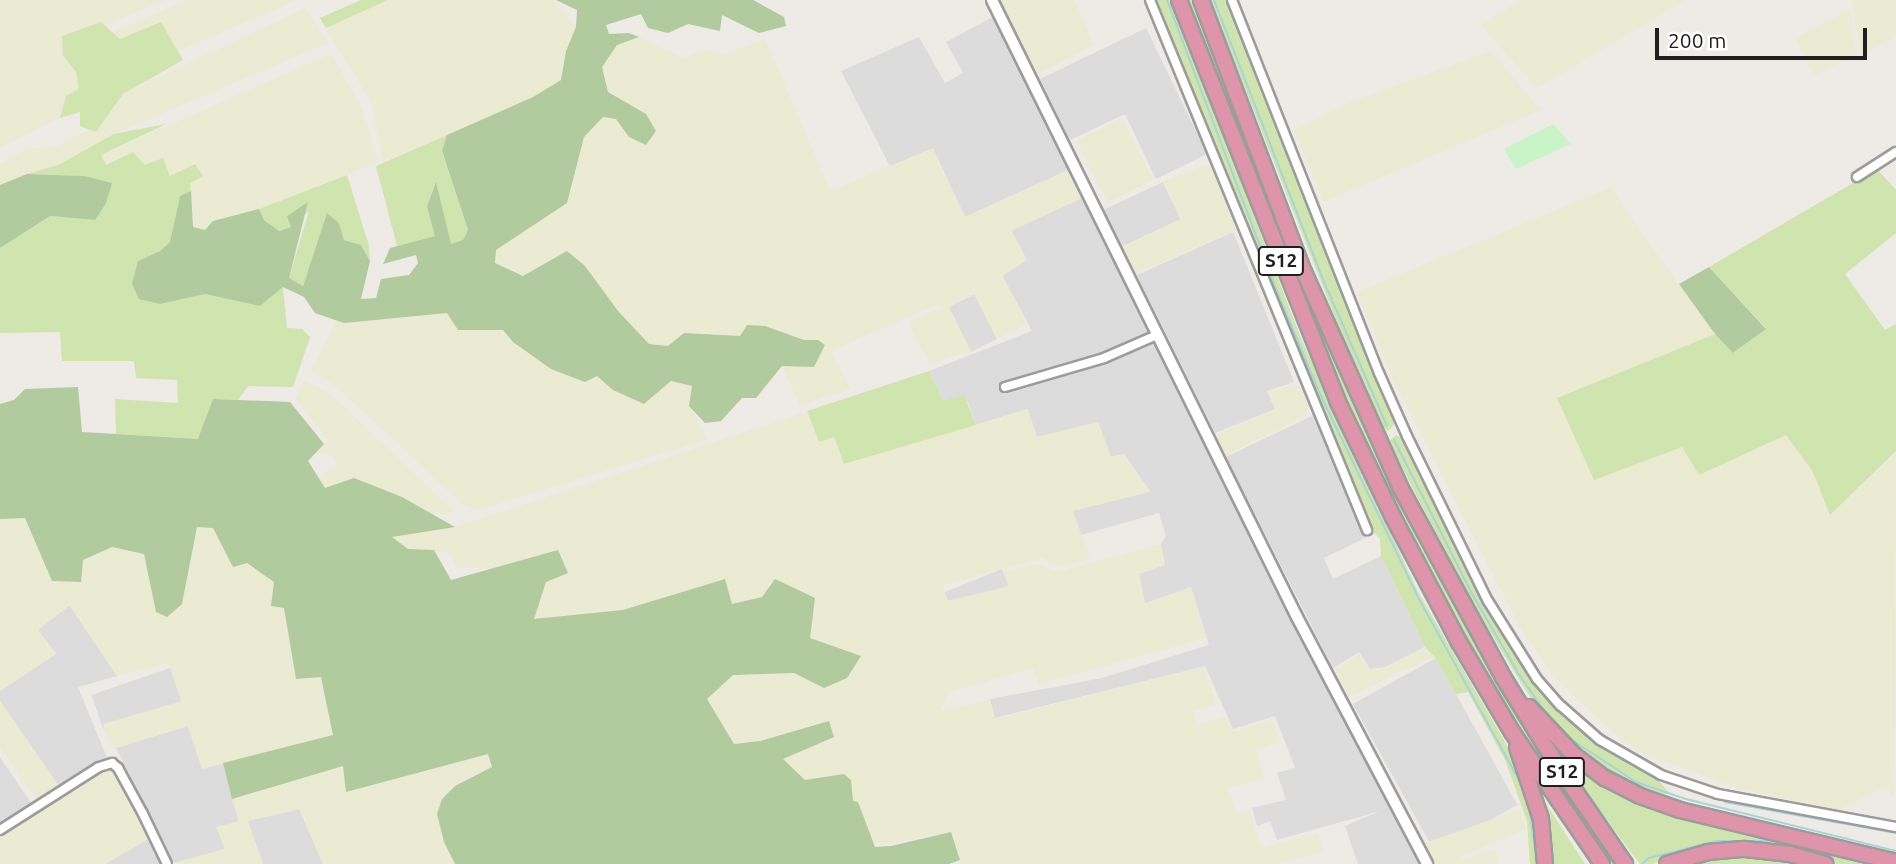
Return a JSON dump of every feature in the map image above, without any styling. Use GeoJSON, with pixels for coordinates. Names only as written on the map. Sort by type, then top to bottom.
{"type":"FeatureCollection","features":[{"type":"Feature","properties":{"kind":"highway","name":"S12"},"geometry":{"type":"LineString","coordinates":[[1179,0],[1337,400],[1411,551],[1512,732],[1602,864]]}},
{"type":"Feature","properties":{"kind":"highway","name":"S12"},"geometry":{"type":"LineString","coordinates":[[1200,0],[1304,272],[1350,382],[1400,487],[1503,677],[1555,762],[1625,864]]}},
{"type":"Feature","properties":{"kind":"highway"},"geometry":{"type":"LineString","coordinates":[[1503,677],[1574,755],[1622,787],[1680,810],[1896,862]]}},
{"type":"Feature","properties":{"kind":"highway"},"geometry":{"type":"LineString","coordinates":[[1512,732],[1541,819],[1545,864]]}},
{"type":"Feature","properties":{"kind":"highway"},"geometry":{"type":"LineString","coordinates":[[1667,864],[1708,852],[1754,849],[1790,853],[1826,864]]}},
{"type":"Feature","properties":{"kind":"street"},"geometry":{"type":"LineString","coordinates":[[992,0],[1297,617],[1427,864]]}},
{"type":"Feature","properties":{"kind":"street"},"geometry":{"type":"LineString","coordinates":[[1150,0],[1367,530]]}},
{"type":"Feature","properties":{"kind":"street"},"geometry":{"type":"LineString","coordinates":[[1232,0],[1403,428],[1488,601],[1532,671],[1560,705],[1586,728],[1618,752],[1661,775],[1718,794],[1896,827]]}},
{"type":"Feature","properties":{"kind":"street"},"geometry":{"type":"LineString","coordinates":[[1857,177],[1896,152]]}},
{"type":"Feature","properties":{"kind":"street"},"geometry":{"type":"LineString","coordinates":[[1005,387],[1104,358],[1157,335]]}},
{"type":"Feature","properties":{"kind":"street"},"geometry":{"type":"LineString","coordinates":[[0,830],[99,767],[112,763],[118,768],[131,791],[167,864]]}},
{"type":"Feature","properties":{"kind":"shaded area"},"geometry":{"type":"Polygon","coordinates":[[[993,17],[1068,170],[965,217],[933,149],[890,166],[841,71],[919,37],[945,83],[963,73],[946,42],[993,17]]]}},
{"type":"Feature","properties":{"kind":"shaded area"},"geometry":{"type":"Polygon","coordinates":[[[1146,28],[1207,154],[1156,179],[1125,114],[1070,140],[1040,79],[1146,28]]]}},
{"type":"Feature","properties":{"kind":"shaded area"},"geometry":{"type":"Polygon","coordinates":[[[1163,182],[1180,219],[1121,247],[1104,209],[1163,182]]]}},
{"type":"Feature","properties":{"kind":"shaded area"},"geometry":{"type":"Polygon","coordinates":[[[1082,198],[1245,521],[1291,622],[1422,864],[1358,864],[1345,826],[1380,811],[1277,840],[1270,821],[1257,826],[1252,808],[1286,800],[1277,773],[1295,768],[1275,716],[1233,729],[1205,666],[995,718],[990,699],[1102,678],[1209,645],[1191,587],[1145,604],[1139,574],[1165,565],[1161,544],[1166,536],[1159,513],[1081,535],[1072,511],[1150,491],[1124,454],[1111,457],[1098,422],[1037,438],[1027,409],[976,425],[968,402],[943,401],[929,371],[1032,331],[1002,275],[1027,260],[1011,230],[1082,198]]]}},
{"type":"Feature","properties":{"kind":"shaded area"},"geometry":{"type":"Polygon","coordinates":[[[1233,232],[1294,382],[1267,391],[1275,409],[1215,433],[1137,275],[1233,232]]]}},
{"type":"Feature","properties":{"kind":"shaded area"},"geometry":{"type":"Polygon","coordinates":[[[975,294],[997,339],[971,352],[949,307],[975,294]]]}},
{"type":"Feature","properties":{"kind":"shaded area"},"geometry":{"type":"Polygon","coordinates":[[[1314,415],[1367,537],[1324,558],[1333,579],[1381,556],[1425,647],[1385,667],[1370,669],[1359,652],[1333,668],[1226,457],[1314,415]]]}},
{"type":"Feature","properties":{"kind":"shaded area"},"geometry":{"type":"Polygon","coordinates":[[[1002,569],[1009,586],[951,609],[945,592],[1002,569]]]}},
{"type":"Feature","properties":{"kind":"shaded area"},"geometry":{"type":"Polygon","coordinates":[[[70,605],[117,676],[78,687],[107,758],[61,789],[0,701],[0,691],[56,654],[38,630],[70,605]]]}},
{"type":"Feature","properties":{"kind":"shaded area"},"geometry":{"type":"Polygon","coordinates":[[[1436,658],[1517,805],[1434,851],[1353,704],[1436,658]]]}},
{"type":"Feature","properties":{"kind":"shaded area"},"geometry":{"type":"Polygon","coordinates":[[[170,668],[182,702],[103,729],[92,695],[170,668]]]}},
{"type":"Feature","properties":{"kind":"shaded area"},"geometry":{"type":"Polygon","coordinates":[[[188,726],[202,769],[223,763],[239,821],[225,849],[174,863],[116,748],[188,726]]]}},
{"type":"Feature","properties":{"kind":"shaded area"},"geometry":{"type":"Polygon","coordinates":[[[0,757],[33,806],[0,827],[0,757]]]}},
{"type":"Feature","properties":{"kind":"shaded area"},"geometry":{"type":"Polygon","coordinates":[[[300,809],[323,864],[263,864],[247,821],[300,809]]]}},
{"type":"Feature","properties":{"kind":"shaded area"},"geometry":{"type":"Polygon","coordinates":[[[148,839],[162,864],[105,864],[148,839]]]}},
{"type":"Feature","properties":{"kind":"green space"},"geometry":{"type":"Polygon","coordinates":[[[0,0],[165,0],[106,25],[101,22],[63,56],[76,72],[79,89],[66,97],[60,118],[0,148],[0,0]]]}},
{"type":"Feature","properties":{"kind":"green space"},"geometry":{"type":"Polygon","coordinates":[[[187,0],[297,0],[178,51],[161,22],[120,39],[114,32],[187,0]]]}},
{"type":"Feature","properties":{"kind":"green space"},"geometry":{"type":"Polygon","coordinates":[[[361,0],[388,0],[326,28],[320,18],[361,0]]]}},
{"type":"Feature","properties":{"kind":"green space"},"geometry":{"type":"Polygon","coordinates":[[[388,0],[552,0],[576,27],[566,51],[561,80],[533,97],[383,162],[371,102],[326,28],[388,0]]]}},
{"type":"Feature","properties":{"kind":"green space"},"geometry":{"type":"Polygon","coordinates":[[[556,0],[753,0],[784,17],[786,26],[759,33],[722,15],[720,31],[688,24],[668,33],[648,28],[641,14],[606,25],[609,34],[629,33],[639,37],[617,45],[602,67],[608,92],[646,114],[656,131],[646,145],[629,137],[616,119],[603,117],[584,137],[567,203],[496,250],[495,263],[523,276],[567,251],[585,266],[618,311],[649,344],[668,346],[684,333],[740,336],[747,325],[765,326],[804,340],[818,340],[825,345],[814,367],[782,366],[756,398],[742,398],[721,421],[705,423],[689,406],[692,386],[671,381],[644,404],[613,390],[597,376],[585,382],[551,369],[513,342],[503,330],[458,330],[447,313],[344,323],[315,313],[304,297],[283,287],[260,306],[205,294],[160,304],[139,299],[132,284],[138,261],[160,251],[170,242],[180,196],[191,191],[193,227],[205,230],[213,221],[259,209],[264,220],[279,231],[291,227],[287,216],[308,202],[289,278],[303,286],[327,213],[339,223],[344,240],[361,245],[370,261],[361,299],[376,298],[381,279],[409,275],[418,263],[416,255],[383,264],[390,248],[435,236],[427,206],[436,182],[451,244],[463,240],[468,230],[442,151],[447,135],[533,97],[561,80],[566,51],[576,27],[577,10],[556,0]]]}},
{"type":"Feature","properties":{"kind":"green space"},"geometry":{"type":"Polygon","coordinates":[[[997,0],[1074,0],[1094,45],[1034,76],[997,0]]]}},
{"type":"Feature","properties":{"kind":"green space"},"geometry":{"type":"Polygon","coordinates":[[[1153,0],[1171,0],[1302,341],[1417,590],[1523,773],[1535,808],[1542,864],[1530,864],[1527,821],[1505,760],[1468,692],[1456,694],[1436,658],[1425,647],[1381,556],[1380,538],[1373,532],[1307,379],[1153,0]]]}},
{"type":"Feature","properties":{"kind":"green space"},"geometry":{"type":"Polygon","coordinates":[[[1186,0],[1192,0],[1319,325],[1369,440],[1477,648],[1540,751],[1617,864],[1610,864],[1598,847],[1506,706],[1441,594],[1378,472],[1334,375],[1186,0]]]}},
{"type":"Feature","properties":{"kind":"green space"},"geometry":{"type":"Polygon","coordinates":[[[1210,0],[1227,0],[1353,321],[1396,421],[1389,431],[1381,427],[1355,368],[1210,0]]]}},
{"type":"Feature","properties":{"kind":"green space"},"geometry":{"type":"Polygon","coordinates":[[[1521,0],[1685,0],[1537,88],[1481,25],[1521,0]]]}},
{"type":"Feature","properties":{"kind":"green space"},"geometry":{"type":"Polygon","coordinates":[[[1851,0],[1896,0],[1896,35],[1862,56],[1851,0]]]}},
{"type":"Feature","properties":{"kind":"green space"},"geometry":{"type":"Polygon","coordinates":[[[305,8],[328,43],[114,134],[58,165],[0,185],[0,164],[27,149],[58,146],[89,129],[96,132],[123,94],[305,8]]]}},
{"type":"Feature","properties":{"kind":"green space"},"geometry":{"type":"Polygon","coordinates":[[[1850,9],[1857,55],[1814,75],[1795,38],[1850,9]]]}},
{"type":"Feature","properties":{"kind":"green space"},"geometry":{"type":"Polygon","coordinates":[[[101,22],[120,39],[161,22],[183,60],[123,94],[96,132],[80,126],[80,112],[60,118],[66,96],[79,89],[76,72],[63,56],[62,36],[101,22]]]}},
{"type":"Feature","properties":{"kind":"green space"},"geometry":{"type":"Polygon","coordinates":[[[639,37],[683,58],[709,49],[722,55],[765,39],[830,191],[933,148],[965,217],[1068,170],[1082,198],[1011,231],[1027,260],[1002,276],[1028,323],[997,339],[974,294],[948,306],[971,351],[930,364],[908,322],[940,309],[938,304],[831,351],[851,389],[800,405],[782,366],[818,340],[785,335],[728,337],[713,333],[668,346],[649,344],[618,311],[495,263],[496,250],[567,203],[584,137],[603,117],[616,119],[629,137],[646,114],[608,92],[602,67],[617,45],[639,37]]]}},
{"type":"Feature","properties":{"kind":"green space"},"geometry":{"type":"Polygon","coordinates":[[[1491,51],[1541,110],[1323,202],[1294,130],[1351,102],[1491,51]]]}},
{"type":"Feature","properties":{"kind":"green space"},"geometry":{"type":"Polygon","coordinates":[[[331,54],[362,108],[378,162],[259,209],[213,221],[205,230],[193,227],[190,183],[145,165],[133,152],[106,165],[101,155],[331,54]]]}},
{"type":"Feature","properties":{"kind":"green space"},"geometry":{"type":"Polygon","coordinates":[[[1122,118],[1153,179],[1108,203],[1077,141],[1122,118]]]}},
{"type":"Feature","properties":{"kind":"green space"},"geometry":{"type":"Polygon","coordinates":[[[166,124],[101,155],[106,165],[133,152],[145,165],[163,158],[170,176],[195,164],[203,176],[190,183],[191,191],[180,196],[170,242],[160,251],[138,261],[160,304],[205,294],[260,306],[283,287],[287,328],[302,329],[310,337],[293,387],[248,386],[238,400],[213,399],[199,439],[116,434],[115,399],[178,403],[177,380],[136,378],[134,361],[62,361],[60,332],[0,333],[0,248],[50,216],[95,220],[84,176],[27,174],[58,165],[114,134],[166,124]]]}},
{"type":"Feature","properties":{"kind":"green space"},"geometry":{"type":"Polygon","coordinates":[[[1553,124],[1571,144],[1516,169],[1504,149],[1553,124]]]}},
{"type":"Feature","properties":{"kind":"green space"},"geometry":{"type":"Polygon","coordinates":[[[447,135],[442,152],[468,230],[463,240],[451,245],[435,184],[427,206],[436,236],[397,246],[376,166],[447,135]]]}},
{"type":"Feature","properties":{"kind":"green space"},"geometry":{"type":"Polygon","coordinates":[[[1203,166],[1213,170],[1236,230],[1136,273],[1123,247],[1181,220],[1164,181],[1203,166]]]}},
{"type":"Feature","properties":{"kind":"green space"},"geometry":{"type":"Polygon","coordinates":[[[1877,169],[1896,190],[1896,233],[1845,274],[1885,330],[1896,324],[1896,451],[1830,515],[1813,472],[1786,435],[1699,475],[1682,447],[1594,480],[1557,398],[1715,334],[1734,353],[1766,328],[1709,267],[1877,169]]]}},
{"type":"Feature","properties":{"kind":"green space"},"geometry":{"type":"Polygon","coordinates":[[[27,174],[84,176],[112,183],[106,203],[95,220],[50,216],[0,248],[0,185],[27,174]]]}},
{"type":"Feature","properties":{"kind":"green space"},"geometry":{"type":"Polygon","coordinates":[[[347,175],[369,246],[370,261],[361,245],[344,240],[339,223],[327,214],[303,286],[289,278],[309,211],[291,227],[278,231],[264,220],[259,209],[347,175]]]}},
{"type":"Feature","properties":{"kind":"green space"},"geometry":{"type":"Polygon","coordinates":[[[1612,187],[1628,214],[1715,334],[1557,398],[1682,447],[1700,474],[1786,435],[1813,472],[1830,515],[1896,453],[1894,798],[1886,786],[1839,810],[1739,789],[1637,751],[1605,725],[1552,675],[1520,627],[1393,379],[1357,292],[1612,187]]]}},
{"type":"Feature","properties":{"kind":"green space"},"geometry":{"type":"Polygon","coordinates":[[[1709,267],[1766,329],[1733,353],[1715,334],[1679,284],[1709,267]]]}},
{"type":"Feature","properties":{"kind":"green space"},"geometry":{"type":"Polygon","coordinates":[[[447,312],[459,330],[503,330],[513,342],[597,376],[613,390],[644,404],[671,381],[692,386],[689,406],[708,439],[478,510],[463,505],[338,388],[311,370],[337,321],[344,323],[447,312]]]}},
{"type":"Feature","properties":{"kind":"green space"},"geometry":{"type":"Polygon","coordinates":[[[929,371],[943,401],[964,395],[976,425],[844,464],[834,437],[819,442],[807,411],[929,371]]]}},
{"type":"Feature","properties":{"kind":"green space"},"geometry":{"type":"Polygon","coordinates":[[[304,381],[327,391],[456,513],[432,514],[354,478],[325,488],[319,478],[337,465],[334,457],[316,452],[328,440],[296,400],[304,381]]]}},
{"type":"Feature","properties":{"kind":"green space"},"geometry":{"type":"Polygon","coordinates":[[[1294,384],[1300,386],[1309,407],[1303,417],[1227,455],[1216,435],[1276,409],[1270,392],[1294,384]]]}},
{"type":"Feature","properties":{"kind":"green space"},"geometry":{"type":"Polygon","coordinates":[[[78,387],[82,432],[198,439],[213,399],[290,402],[324,444],[308,461],[325,488],[354,478],[402,497],[455,527],[392,537],[408,549],[434,550],[451,580],[558,550],[568,573],[546,582],[534,619],[623,610],[725,579],[732,604],[762,597],[775,579],[815,598],[810,638],[861,656],[847,678],[824,688],[794,673],[733,675],[707,699],[734,744],[760,741],[829,721],[834,737],[783,759],[805,780],[844,774],[851,780],[853,801],[858,802],[875,847],[891,846],[951,832],[960,860],[949,864],[455,864],[444,842],[437,814],[442,799],[455,786],[492,767],[488,754],[346,792],[343,766],[232,799],[223,763],[333,735],[321,677],[296,679],[284,608],[271,606],[274,582],[247,563],[233,567],[213,528],[197,527],[182,604],[167,617],[156,612],[144,554],[112,547],[83,560],[81,582],[52,581],[25,518],[0,519],[0,404],[14,400],[25,389],[78,387]]]}},
{"type":"Feature","properties":{"kind":"green space"},"geometry":{"type":"Polygon","coordinates":[[[1028,409],[1037,437],[1098,422],[1111,457],[1123,454],[1150,492],[1073,511],[1090,558],[1059,567],[1043,558],[943,585],[947,601],[1009,586],[1003,572],[1038,564],[1057,572],[1161,544],[1165,565],[1139,574],[1145,603],[1191,587],[1205,638],[1039,684],[1033,668],[947,693],[940,711],[989,700],[995,719],[1204,667],[1217,704],[1193,711],[1197,725],[1226,716],[1233,732],[1273,719],[1279,742],[1256,749],[1265,778],[1228,788],[1236,814],[1250,810],[1261,848],[1318,833],[1324,852],[1277,864],[957,864],[961,862],[952,831],[882,845],[873,840],[866,829],[858,803],[853,802],[850,794],[832,776],[805,780],[783,759],[820,743],[829,722],[760,741],[734,744],[707,698],[733,675],[794,673],[824,688],[809,638],[762,597],[732,604],[725,579],[623,610],[533,620],[558,550],[496,568],[457,568],[448,552],[408,549],[391,536],[455,527],[806,412],[819,441],[834,437],[845,464],[1028,409]]]}},
{"type":"Feature","properties":{"kind":"green space"},"geometry":{"type":"Polygon","coordinates":[[[1396,435],[1404,439],[1454,545],[1502,634],[1529,674],[1577,726],[1606,750],[1655,776],[1670,794],[1646,794],[1591,763],[1543,718],[1472,603],[1393,450],[1389,441],[1396,435]]]}},
{"type":"Feature","properties":{"kind":"green space"},"geometry":{"type":"Polygon","coordinates":[[[25,518],[83,560],[112,547],[144,554],[156,612],[182,604],[197,527],[213,528],[233,566],[247,562],[274,582],[271,606],[284,607],[296,678],[321,676],[334,735],[202,769],[188,726],[112,749],[103,724],[182,701],[169,663],[117,676],[69,605],[38,630],[56,653],[0,691],[0,519],[25,518]]]}},
{"type":"Feature","properties":{"kind":"green space"},"geometry":{"type":"Polygon","coordinates":[[[1425,647],[1435,657],[1400,672],[1395,671],[1391,676],[1350,697],[1335,670],[1359,654],[1369,670],[1383,669],[1425,647]]]}},
{"type":"Feature","properties":{"kind":"green space"},"geometry":{"type":"Polygon","coordinates":[[[0,701],[61,789],[39,802],[0,747],[0,701]]]}},
{"type":"Feature","properties":{"kind":"green space"},"geometry":{"type":"Polygon","coordinates":[[[1557,745],[1613,788],[1890,864],[1836,864],[1791,848],[1731,844],[1678,854],[1653,864],[1640,864],[1595,804],[1557,745]]]}},
{"type":"Feature","properties":{"kind":"green space"},"geometry":{"type":"Polygon","coordinates":[[[488,754],[492,767],[455,786],[442,799],[437,815],[443,839],[455,864],[323,864],[299,809],[248,821],[263,864],[174,863],[225,849],[216,827],[239,821],[232,799],[343,766],[347,792],[488,754]]]}},
{"type":"Feature","properties":{"kind":"green space"},"geometry":{"type":"Polygon","coordinates":[[[109,767],[115,770],[148,839],[105,864],[0,864],[0,835],[109,767]]]}},
{"type":"Feature","properties":{"kind":"green space"},"geometry":{"type":"Polygon","coordinates":[[[1539,793],[1585,864],[1549,864],[1539,793]]]}},
{"type":"Feature","properties":{"kind":"green space"},"geometry":{"type":"Polygon","coordinates":[[[1521,809],[1526,829],[1459,857],[1461,861],[1495,849],[1499,864],[1435,864],[1425,843],[1521,809]]]}},
{"type":"Feature","properties":{"kind":"green space"},"geometry":{"type":"Polygon","coordinates":[[[1722,855],[1760,855],[1809,864],[1684,864],[1722,855]]]}},
{"type":"Feature","properties":{"kind":"waterway"},"geometry":{"type":"LineString","coordinates":[[1167,0],[1281,301],[1319,392],[1419,599],[1518,778],[1529,805],[1537,864]]}},
{"type":"Feature","properties":{"kind":"waterway"},"geometry":{"type":"LineString","coordinates":[[1214,0],[1325,284],[1387,426]]}},
{"type":"Feature","properties":{"kind":"waterway"},"geometry":{"type":"LineString","coordinates":[[1394,440],[1471,592],[1518,673],[1545,712],[1572,740],[1636,782],[1686,799],[1896,851]]}},
{"type":"Feature","properties":{"kind":"waterway"},"geometry":{"type":"LineString","coordinates":[[1725,802],[1896,833]]}},
{"type":"Feature","properties":{"kind":"waterway"},"geometry":{"type":"LineString","coordinates":[[1642,864],[1649,858],[1717,841],[1773,841],[1801,847]]}}]}
